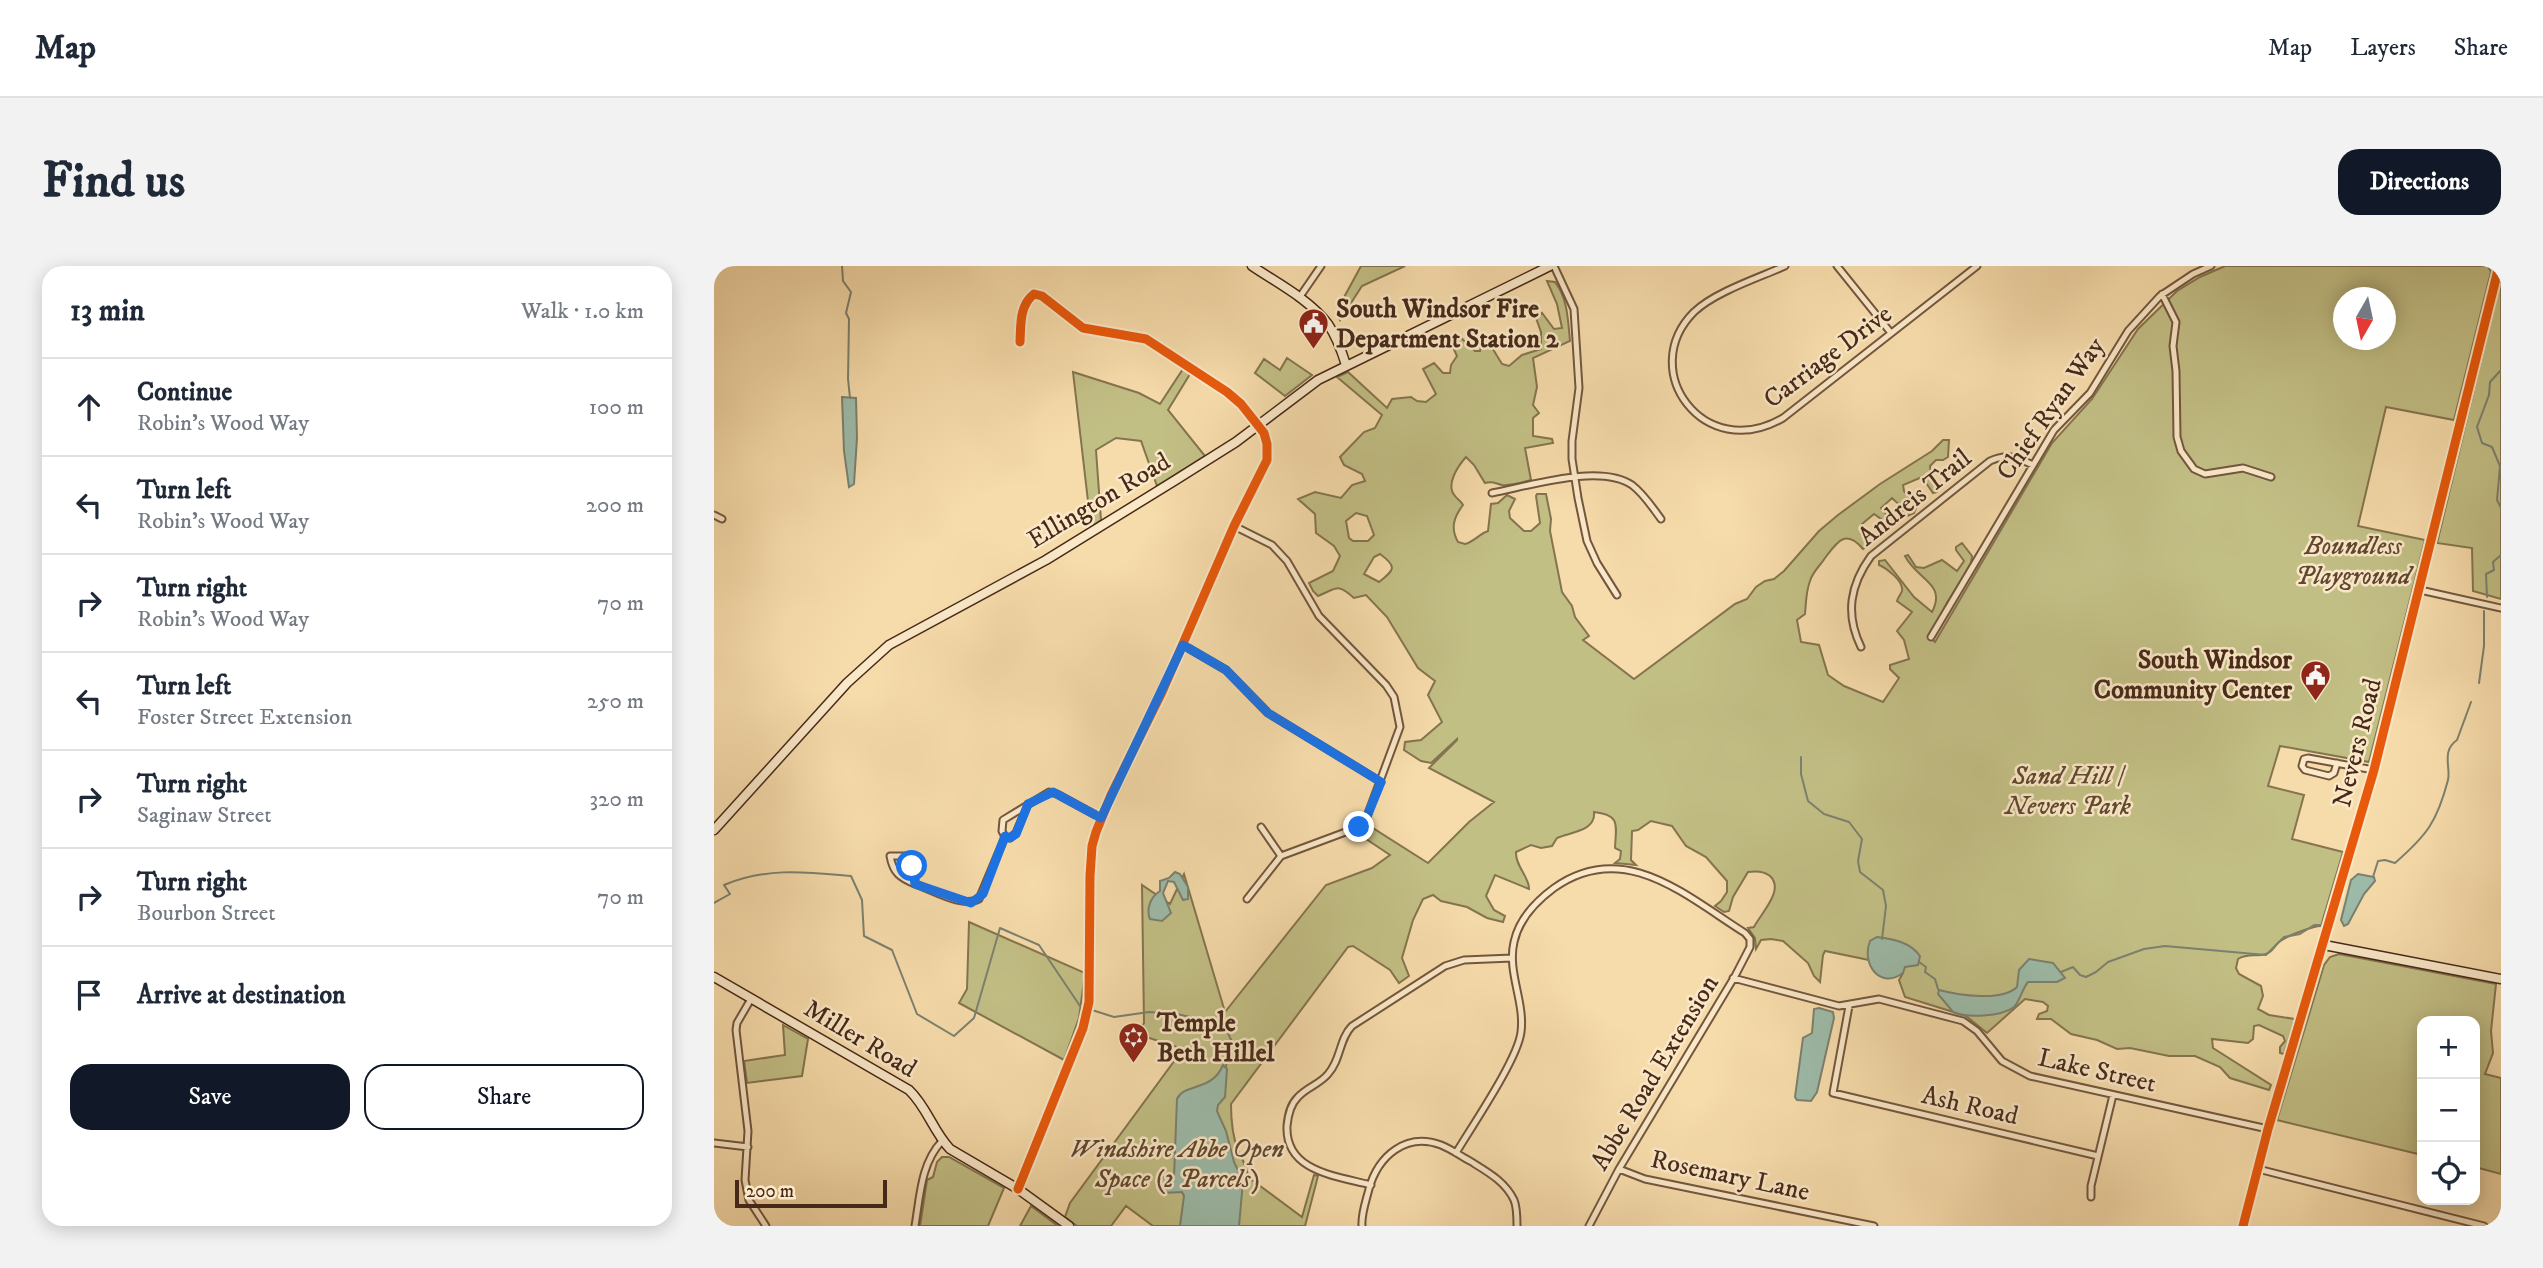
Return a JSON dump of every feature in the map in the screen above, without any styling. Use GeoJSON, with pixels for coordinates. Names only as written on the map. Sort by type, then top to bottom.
{"type":"FeatureCollection","features":[{"type":"Feature","properties":{"kind":"street"},"geometry":{"type":"LineString","coordinates":[[1252,266],[1299,298],[1328,325],[1346,365]]}},
{"type":"Feature","properties":{"kind":"street"},"geometry":{"type":"LineString","coordinates":[[1299,298],[1321,266]]}},
{"type":"Feature","properties":{"kind":"street"},"geometry":{"type":"LineString","coordinates":[[1552,266],[1574,309],[1580,365],[1580,388],[1572,440],[1574,477],[1587,541],[1597,564],[1617,595]]}},
{"type":"Feature","properties":{"kind":"street","name":"Ellington Road"},"geometry":{"type":"LineString","coordinates":[[714,830],[847,684],[889,645],[1046,559],[1215,455],[1318,380],[1552,266]]}},
{"type":"Feature","properties":{"kind":"street","name":"Carriage Drive"},"geometry":{"type":"LineString","coordinates":[[1785,266],[1715,298],[1695,311],[1680,331],[1673,353],[1673,371],[1678,388],[1688,406],[1703,420],[1725,429],[1746,432],[1767,427],[1783,418],[1977,266]]}},
{"type":"Feature","properties":{"kind":"street"},"geometry":{"type":"LineString","coordinates":[[1837,266],[1891,333]]}},
{"type":"Feature","properties":{"kind":"street","name":"Chief Ryan Way"},"geometry":{"type":"LineString","coordinates":[[1931,637],[2054,429],[2090,393],[2128,331],[2162,294],[2211,266]]}},
{"type":"Feature","properties":{"kind":"street","name":"Nevers Road"},"geometry":{"type":"LineString","coordinates":[[2243,1226],[2268,1129],[2374,770],[2499,266]]}},
{"type":"Feature","properties":{"kind":"street"},"geometry":{"type":"LineString","coordinates":[[1018,1189],[1083,1028],[1089,1002],[1090,876],[1092,846],[1101,818],[1183,645],[1234,526],[1267,460],[1267,444],[1258,426],[1241,404],[1162,348],[1137,337],[1083,328],[1042,296],[1034,294],[1027,299],[1022,310],[1020,342]]}},
{"type":"Feature","properties":{"kind":"street"},"geometry":{"type":"LineString","coordinates":[[2162,294],[2176,321],[2173,346],[2176,371],[2176,437],[2180,451],[2193,469],[2205,474],[2243,468],[2271,477]]}},
{"type":"Feature","properties":{"kind":"street","name":"Andreis Trail"},"geometry":{"type":"LineString","coordinates":[[1861,647],[1854,633],[1850,606],[1853,587],[1871,556],[1990,461],[2001,456],[2014,456],[2033,465]]}},
{"type":"Feature","properties":{"kind":"street"},"geometry":{"type":"LineString","coordinates":[[1492,493],[1596,474],[1614,477],[1631,485],[1661,519]]}},
{"type":"Feature","properties":{"kind":"street"},"geometry":{"type":"LineString","coordinates":[[714,515],[722,519]]}},
{"type":"Feature","properties":{"kind":"street"},"geometry":{"type":"LineString","coordinates":[[1234,526],[1272,545],[1287,561],[1319,616],[1386,685],[1394,697],[1400,727],[1366,819],[1359,827],[1281,856],[1247,899]]}},
{"type":"Feature","properties":{"kind":"street"},"geometry":{"type":"LineString","coordinates":[[2420,590],[2501,608]]}},
{"type":"Feature","properties":{"kind":"street"},"geometry":{"type":"LineString","coordinates":[[1183,645],[1226,670],[1268,713],[1381,782]]}},
{"type":"Feature","properties":{"kind":"street"},"geometry":{"type":"LineString","coordinates":[[2337,763],[2334,772],[2329,776],[2305,770],[2302,766],[2306,758],[2337,763],[2374,770]]}},
{"type":"Feature","properties":{"kind":"street"},"geometry":{"type":"LineString","coordinates":[[1028,804],[1016,834],[1010,838],[1005,836],[1002,831],[1003,820],[1028,804],[1053,792],[1101,818]]}},
{"type":"Feature","properties":{"kind":"street"},"geometry":{"type":"LineString","coordinates":[[1261,827],[1281,856]]}},
{"type":"Feature","properties":{"kind":"street"},"geometry":{"type":"LineString","coordinates":[[915,884],[916,878],[909,860],[905,856],[890,856],[897,875],[915,884],[965,902],[976,901],[984,891],[1005,836]]}},
{"type":"Feature","properties":{"kind":"street","name":"Abbe Road Extension"},"geometry":{"type":"LineString","coordinates":[[1512,958],[1521,923],[1538,900],[1576,876],[1606,869],[1637,871],[1654,877],[1750,939],[1750,947],[1733,978],[1619,1169],[1589,1226]]}},
{"type":"Feature","properties":{"kind":"street"},"geometry":{"type":"LineString","coordinates":[[2323,945],[2501,979]]}},
{"type":"Feature","properties":{"kind":"street"},"geometry":{"type":"LineString","coordinates":[[1371,1185],[1316,1171],[1299,1160],[1291,1150],[1287,1138],[1290,1108],[1298,1096],[1330,1073],[1337,1062],[1345,1033],[1352,1026],[1445,966],[1464,960],[1512,958],[1520,1006],[1521,1032],[1514,1054],[1456,1153]]}},
{"type":"Feature","properties":{"kind":"street","name":"Miller Road"},"geometry":{"type":"LineString","coordinates":[[714,977],[909,1090],[918,1098],[942,1141],[959,1156],[1018,1189],[1069,1226]]}},
{"type":"Feature","properties":{"kind":"street","name":"Lake Street"},"geometry":{"type":"LineString","coordinates":[[1733,978],[1839,1006],[1879,999],[1963,1021],[1977,1031],[2002,1061],[2030,1076],[2268,1129]]}},
{"type":"Feature","properties":{"kind":"street"},"geometry":{"type":"LineString","coordinates":[[751,999],[737,1023],[736,1030],[748,1131],[745,1180],[749,1200],[766,1226]]}},
{"type":"Feature","properties":{"kind":"street","name":"Ash Road"},"geometry":{"type":"LineString","coordinates":[[1849,1006],[1833,1093],[2098,1156]]}},
{"type":"Feature","properties":{"kind":"street"},"geometry":{"type":"LineString","coordinates":[[2091,1197],[2113,1095]]}},
{"type":"Feature","properties":{"kind":"street"},"geometry":{"type":"LineString","coordinates":[[915,1226],[929,1156],[942,1141]]}},
{"type":"Feature","properties":{"kind":"street"},"geometry":{"type":"LineString","coordinates":[[1362,1226],[1378,1166],[1391,1151],[1405,1144],[1424,1141],[1442,1145],[1488,1172],[1505,1186],[1515,1202],[1517,1226]]}},
{"type":"Feature","properties":{"kind":"street"},"geometry":{"type":"LineString","coordinates":[[714,1143],[748,1147]]}},
{"type":"Feature","properties":{"kind":"street","name":"Rosemary Lane"},"geometry":{"type":"LineString","coordinates":[[1619,1169],[1645,1179],[1874,1226]]}},
{"type":"Feature","properties":{"kind":"street"},"geometry":{"type":"LineString","coordinates":[[2258,1169],[2484,1226]]}},
{"type":"Feature","properties":{"kind":"green space"},"geometry":{"type":"Polygon","coordinates":[[[1361,266],[1405,266],[1362,286],[1340,320],[1336,312],[1361,266]]]}},
{"type":"Feature","properties":{"kind":"green space"},"geometry":{"type":"Polygon","coordinates":[[[2225,266],[2488,266],[2491,272],[2454,420],[2386,407],[2358,526],[2425,540],[2369,762],[2280,746],[2268,786],[2304,795],[2292,839],[2343,852],[2321,926],[2287,937],[2266,954],[2238,959],[2236,968],[2239,974],[2261,986],[2263,996],[2258,1009],[2269,1015],[2295,1019],[2284,1054],[2280,1053],[2280,1047],[2285,1041],[2283,1036],[2259,1025],[2254,1026],[2253,1039],[2248,1043],[2212,1039],[2213,1048],[2271,1085],[2269,1090],[2230,1078],[2220,1067],[2195,1056],[2169,1056],[2130,1048],[2117,1049],[2097,1040],[2071,1034],[2051,1019],[2037,1019],[2039,1014],[2047,1011],[2048,1006],[2043,1002],[2025,999],[1987,1033],[1966,1016],[1905,997],[1899,980],[1903,967],[1825,951],[1820,982],[1808,963],[1783,941],[1761,940],[1756,949],[1755,938],[1748,928],[1754,927],[1773,895],[1775,888],[1770,876],[1748,872],[1733,897],[1729,911],[1724,912],[1715,906],[1727,892],[1727,881],[1706,857],[1686,846],[1672,826],[1651,821],[1632,831],[1631,860],[1636,865],[1615,863],[1620,859],[1621,851],[1615,848],[1615,822],[1603,813],[1594,812],[1594,818],[1587,827],[1557,838],[1552,846],[1541,848],[1531,845],[1516,852],[1529,889],[1495,875],[1486,896],[1494,910],[1505,916],[1503,922],[1487,918],[1467,907],[1441,901],[1433,895],[1423,899],[1413,920],[1402,958],[1409,976],[1399,983],[1390,970],[1353,946],[1348,947],[1231,1104],[1234,1139],[1248,1177],[1302,1217],[1314,1175],[1318,1176],[1305,1226],[1153,1226],[1126,1206],[1111,1226],[1077,1226],[1065,1217],[1070,1203],[1183,1049],[1137,1034],[1144,1023],[1142,885],[1170,904],[1184,874],[1225,1012],[1326,885],[1372,868],[1390,855],[1363,837],[1350,837],[1368,825],[1428,863],[1469,822],[1494,802],[1429,768],[1457,739],[1431,763],[1421,761],[1404,750],[1405,742],[1421,740],[1442,722],[1428,695],[1435,681],[1418,668],[1387,617],[1366,595],[1354,598],[1344,590],[1336,588],[1318,596],[1309,583],[1333,571],[1340,556],[1334,546],[1316,533],[1315,514],[1298,499],[1315,492],[1341,498],[1352,485],[1365,481],[1362,474],[1344,465],[1340,457],[1364,432],[1375,428],[1382,415],[1337,377],[1348,372],[1387,408],[1392,399],[1411,397],[1426,402],[1436,394],[1423,369],[1434,363],[1443,373],[1450,373],[1451,365],[1457,356],[1450,341],[1457,334],[1475,351],[1480,351],[1482,342],[1488,341],[1502,364],[1509,366],[1522,355],[1541,349],[1541,332],[1536,318],[1542,313],[1554,329],[1562,328],[1557,304],[1547,281],[1555,282],[1565,303],[1570,341],[1533,358],[1537,387],[1533,405],[1539,413],[1533,418],[1533,436],[1552,439],[1553,443],[1525,448],[1531,480],[1513,484],[1485,483],[1466,457],[1456,470],[1451,487],[1463,505],[1455,518],[1454,532],[1458,542],[1465,544],[1488,531],[1491,504],[1498,503],[1507,495],[1515,499],[1509,511],[1510,518],[1524,531],[1531,531],[1540,523],[1536,496],[1546,494],[1562,592],[1589,636],[1583,640],[1634,679],[1735,604],[1747,599],[1756,587],[1784,571],[1819,531],[1838,515],[1932,451],[1943,440],[1949,440],[1948,457],[1936,460],[1930,466],[1931,477],[1939,487],[1937,492],[1933,493],[1922,477],[1903,485],[1904,491],[1917,506],[1914,513],[1905,517],[1901,513],[1904,509],[1892,498],[1881,508],[1891,520],[1890,527],[1874,514],[1862,524],[1861,534],[1871,544],[1863,549],[1847,538],[1838,543],[1813,574],[1805,614],[1797,620],[1801,642],[1819,645],[1828,675],[1844,686],[1883,702],[1899,678],[1890,669],[1890,665],[1909,659],[1904,640],[1897,631],[1912,612],[1897,601],[1902,587],[1890,572],[1879,565],[1879,561],[1885,560],[1914,597],[1932,612],[1936,594],[1929,582],[1905,556],[1908,555],[1916,567],[1924,568],[1942,560],[1957,571],[1964,561],[1956,547],[1962,543],[1972,556],[1971,564],[1947,603],[1931,639],[1935,642],[2052,443],[2092,399],[2138,329],[2177,291],[2225,266]],[[1356,513],[1346,521],[1349,538],[1353,541],[1368,541],[1374,535],[1367,516],[1356,513]],[[1380,554],[1374,557],[1364,574],[1379,582],[1392,568],[1390,562],[1380,554]]]}},
{"type":"Feature","properties":{"kind":"green space"},"geometry":{"type":"Polygon","coordinates":[[[2501,278],[2501,599],[2473,591],[2472,548],[2437,543],[2501,278]]]}},
{"type":"Feature","properties":{"kind":"green space"},"geometry":{"type":"Polygon","coordinates":[[[1287,358],[1312,375],[1285,396],[1255,373],[1264,359],[1280,370],[1287,358]]]}},
{"type":"Feature","properties":{"kind":"green space"},"geometry":{"type":"Polygon","coordinates":[[[1183,369],[1190,374],[1168,410],[1205,456],[1157,486],[1141,441],[1116,438],[1096,450],[1101,520],[1091,527],[1073,372],[1139,393],[1160,404],[1183,369]]]}},
{"type":"Feature","properties":{"kind":"green space"},"geometry":{"type":"Polygon","coordinates":[[[969,922],[1085,973],[1079,1018],[1064,1060],[959,1003],[967,989],[969,922]]]}},
{"type":"Feature","properties":{"kind":"green space"},"geometry":{"type":"Polygon","coordinates":[[[2339,954],[2496,984],[2491,1031],[2493,1053],[2485,1074],[2501,1078],[2501,1174],[2480,1168],[2480,1016],[2417,1016],[2417,1154],[2277,1120],[2324,965],[2330,957],[2339,954]]]}},
{"type":"Feature","properties":{"kind":"green space"},"geometry":{"type":"Polygon","coordinates":[[[783,1025],[808,1039],[802,1076],[747,1083],[744,1061],[785,1055],[783,1025]]]}},
{"type":"Feature","properties":{"kind":"green space"},"geometry":{"type":"Polygon","coordinates":[[[942,1157],[949,1157],[1004,1188],[988,1226],[920,1226],[927,1180],[933,1177],[937,1162],[942,1157]]]}},
{"type":"Feature","properties":{"kind":"green space"},"geometry":{"type":"Polygon","coordinates":[[[1031,1206],[1058,1226],[1020,1226],[1031,1206]]]}},
{"type":"Feature","properties":{"kind":"shaded area"},"geometry":{"type":"Polygon","coordinates":[[[842,397],[856,398],[854,484],[849,487],[844,451],[842,397]]]}},
{"type":"Feature","properties":{"kind":"shaded area"},"geometry":{"type":"Polygon","coordinates":[[[1175,872],[1180,874],[1188,887],[1188,899],[1183,900],[1174,882],[1168,881],[1163,893],[1171,913],[1162,921],[1150,919],[1150,904],[1160,891],[1160,881],[1175,872]]]}},
{"type":"Feature","properties":{"kind":"shaded area"},"geometry":{"type":"Polygon","coordinates":[[[2358,874],[2374,877],[2375,881],[2364,894],[2348,924],[2344,926],[2341,920],[2351,880],[2358,874]]]}},
{"type":"Feature","properties":{"kind":"shaded area"},"geometry":{"type":"Polygon","coordinates":[[[1877,937],[1895,940],[1911,947],[1920,956],[1918,965],[1905,967],[1903,973],[1895,977],[1880,976],[1870,966],[1868,958],[1870,941],[1877,937]]]}},
{"type":"Feature","properties":{"kind":"shaded area"},"geometry":{"type":"Polygon","coordinates":[[[2029,959],[2053,963],[2065,978],[2057,982],[2028,982],[2014,1007],[1992,1015],[1953,1012],[1938,994],[1939,990],[1980,996],[2010,992],[2017,987],[2019,970],[2029,959]]]}},
{"type":"Feature","properties":{"kind":"shaded area"},"geometry":{"type":"Polygon","coordinates":[[[1814,1009],[1833,1012],[1834,1018],[1817,1092],[1811,1101],[1797,1100],[1795,1097],[1803,1038],[1812,1033],[1814,1009]]]}},
{"type":"Feature","properties":{"kind":"shaded area"},"geometry":{"type":"Polygon","coordinates":[[[1223,1065],[1227,1069],[1225,1097],[1218,1105],[1217,1111],[1243,1181],[1239,1226],[1180,1226],[1184,1196],[1182,1192],[1162,1193],[1156,1185],[1163,1177],[1174,1177],[1177,1099],[1186,1091],[1212,1079],[1223,1065]]]}},
{"type":"Feature","properties":{"kind":"waterway"},"geometry":{"type":"LineString","coordinates":[[842,266],[843,281],[851,292],[846,313],[849,319],[850,398]]}},
{"type":"Feature","properties":{"kind":"waterway"},"geometry":{"type":"LineString","coordinates":[[2501,370],[2490,382],[2489,395],[2477,427],[2482,443],[2492,447],[2500,466],[2497,500],[2501,508]]}},
{"type":"Feature","properties":{"kind":"waterway"},"geometry":{"type":"LineString","coordinates":[[2487,597],[2486,574],[2494,570],[2493,562],[2501,555]]}},
{"type":"Feature","properties":{"kind":"waterway"},"geometry":{"type":"LineString","coordinates":[[2479,683],[2484,646],[2484,611]]}},
{"type":"Feature","properties":{"kind":"waterway"},"geometry":{"type":"LineString","coordinates":[[2373,877],[2378,861],[2395,863],[2423,836],[2435,817],[2448,780],[2449,749],[2457,740],[2471,702]]}},
{"type":"Feature","properties":{"kind":"waterway"},"geometry":{"type":"LineString","coordinates":[[1801,757],[1801,774],[1808,801],[1824,814],[1849,822],[1862,839],[1858,861],[1860,872],[1883,890],[1886,906],[1882,939]]}},
{"type":"Feature","properties":{"kind":"waterway"},"geometry":{"type":"LineString","coordinates":[[714,903],[730,894],[724,885],[756,875],[787,872],[851,876],[862,900],[864,936],[892,950],[917,1014],[954,1036],[974,1018],[1000,928],[1039,945],[1080,1006]]}},
{"type":"Feature","properties":{"kind":"waterway"},"geometry":{"type":"LineString","coordinates":[[2061,972],[2073,967],[2086,977],[2108,962],[2144,949],[2165,946],[2266,955],[2284,937],[2300,934],[2314,925],[2321,925]]}},
{"type":"Feature","properties":{"kind":"waterway"},"geometry":{"type":"LineString","coordinates":[[1919,962],[1926,967],[1925,972],[1935,979],[1938,989]]}},
{"type":"Feature","properties":{"kind":"waterway"},"geometry":{"type":"LineString","coordinates":[[1092,1010],[1114,1017],[1149,1012],[1199,1019],[1227,1031],[1232,1042],[1228,1047],[1226,1067]]}},
{"type":"Feature","properties":{"kind":"cycle path"},"geometry":{"type":"LineString","coordinates":[[2243,1226],[2268,1129],[2374,770],[2499,266]]}},
{"type":"Feature","properties":{"kind":"cycle path"},"geometry":{"type":"LineString","coordinates":[[1018,1189],[1083,1028],[1089,1002],[1090,876],[1096,832],[1111,795],[1162,692],[1234,526],[1267,460],[1264,433],[1241,404],[1146,339],[1083,328],[1042,296],[1034,294],[1023,310],[1020,342]]}},
{"type":"Feature","properties":{"kind":"place","name":"South Windsor Fire Department Station 2"},"geometry":{"type":"Point","coordinates":[1313,351]}},
{"type":"Feature","properties":{"kind":"place","name":"South Windsor Community Center"},"geometry":{"type":"Point","coordinates":[2315,702]}},
{"type":"Feature","properties":{"kind":"place","name":"Temple Beth Hillel"},"geometry":{"type":"Point","coordinates":[1134,1065]}},
{"type":"Feature","properties":{"kind":"route"},"geometry":{"type":"LineString","coordinates":[[912,866],[915,884],[971,903],[983,894],[1005,836],[1010,838],[1016,834],[1028,804],[1053,792],[1101,818],[1183,645],[1226,670],[1268,713],[1381,782],[1366,819],[1359,827]]}},
{"type":"Feature","properties":{"kind":"park label","name":"Boundless Playground"},"geometry":{"type":"Point","coordinates":[2353,561]}},
{"type":"Feature","properties":{"kind":"park label","name":"Sand Hill / Nevers Park"},"geometry":{"type":"Point","coordinates":[2068,791]}},
{"type":"Feature","properties":{"kind":"park label","name":"Windshire Abbe Open Space (2 Parcels)"},"geometry":{"type":"Point","coordinates":[1177,1164]}}]}
